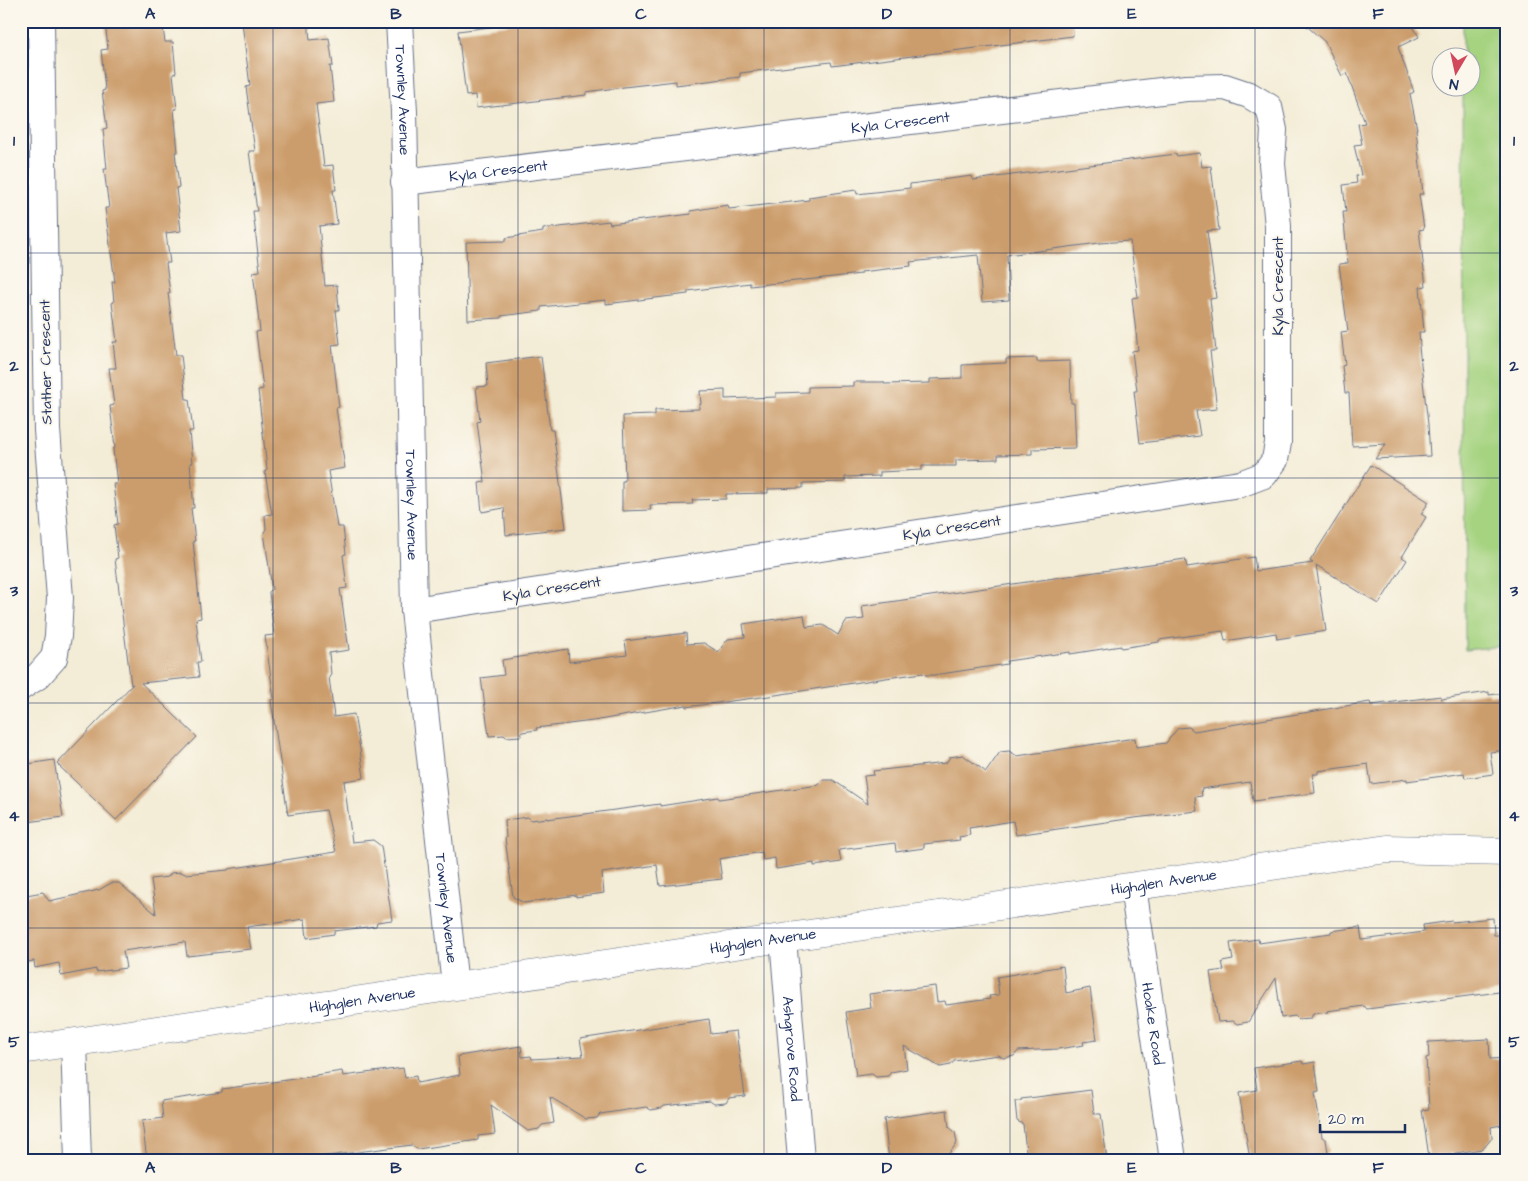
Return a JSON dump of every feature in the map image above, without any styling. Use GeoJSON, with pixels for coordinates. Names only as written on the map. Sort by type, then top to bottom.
{"type":"FeatureCollection","features":[{"type":"Feature","properties":{"kind":"street","name":"Stather Crescent"},"geometry":{"type":"LineString","coordinates":[[21,687],[38,676],[54,658],[58,636],[60,598],[47,430],[41,21]]}},
{"type":"Feature","properties":{"kind":"street","name":"Townley Avenue"},"geometry":{"type":"LineString","coordinates":[[399,21],[404,112],[414,610],[455,986]]}},
{"type":"Feature","properties":{"kind":"street","name":"Kyla Crescent"},"geometry":{"type":"LineString","coordinates":[[404,182],[1186,88],[1225,86],[1249,95],[1269,108],[1274,130],[1272,164],[1278,226],[1278,443],[1275,460],[1264,475],[1240,484],[414,610]]}},
{"type":"Feature","properties":{"kind":"street","name":"Highglen Avenue"},"geometry":{"type":"LineString","coordinates":[[21,1050],[1387,849],[1507,852]]}},
{"type":"Feature","properties":{"kind":"street","name":"Hoake Road"},"geometry":{"type":"LineString","coordinates":[[1133,887],[1173,1160]]}},
{"type":"Feature","properties":{"kind":"street","name":"Ashgrove Road"},"geometry":{"type":"LineString","coordinates":[[783,938],[801,1160]]}},
{"type":"Feature","properties":{"kind":"street"},"geometry":{"type":"LineString","coordinates":[[74,1042],[78,1160]]}},
{"type":"Feature","properties":{"kind":"green space"},"geometry":{"type":"Polygon","coordinates":[[[1463,21],[1507,21],[1507,665],[1504,646],[1465,650],[1463,98],[1480,98],[1480,48],[1463,48],[1463,21]]]}},
{"type":"Feature","properties":{"kind":"building"},"geometry":{"type":"Polygon","coordinates":[[[105,21],[162,21],[165,42],[173,42],[176,73],[173,74],[177,109],[174,109],[178,152],[175,152],[179,187],[176,188],[181,231],[166,233],[170,263],[166,263],[176,355],[181,355],[186,399],[189,399],[193,431],[189,431],[194,508],[191,508],[201,618],[196,619],[201,662],[197,662],[199,677],[141,683],[197,737],[116,820],[57,764],[133,684],[131,685],[115,559],[118,558],[114,525],[118,524],[113,484],[117,484],[110,406],[114,405],[109,368],[116,368],[113,342],[117,342],[112,303],[114,302],[112,282],[115,282],[105,208],[109,208],[104,169],[107,169],[103,129],[107,128],[102,91],[105,90],[101,50],[108,49],[105,21]]]}},
{"type":"Feature","properties":{"kind":"building"},"geometry":{"type":"Polygon","coordinates":[[[308,21],[310,40],[329,38],[333,66],[330,66],[334,102],[316,104],[324,166],[333,165],[336,190],[333,190],[337,224],[319,226],[325,286],[337,285],[339,310],[336,310],[340,344],[332,345],[339,407],[336,408],[345,468],[328,471],[337,527],[343,527],[346,554],[343,555],[347,588],[340,589],[349,650],[329,653],[331,675],[329,677],[334,717],[354,714],[360,749],[364,778],[344,781],[352,842],[373,840],[381,846],[392,920],[377,922],[376,926],[334,931],[334,934],[307,938],[305,919],[247,927],[251,949],[187,956],[185,942],[123,951],[126,968],[96,972],[96,969],[61,976],[59,963],[35,968],[34,961],[21,963],[21,896],[43,892],[49,901],[99,890],[111,883],[119,883],[156,914],[151,879],[168,877],[171,873],[181,872],[185,874],[228,870],[336,852],[326,810],[288,815],[271,700],[274,699],[265,636],[274,635],[269,592],[272,589],[264,532],[266,529],[265,515],[272,514],[265,472],[267,469],[258,390],[263,389],[256,332],[260,331],[253,272],[260,271],[253,211],[257,211],[249,151],[255,151],[246,87],[250,86],[242,23],[308,21]]]}},
{"type":"Feature","properties":{"kind":"building"},"geometry":{"type":"Polygon","coordinates":[[[538,21],[1072,21],[1073,36],[832,66],[831,62],[740,73],[740,77],[676,85],[676,81],[624,87],[586,92],[586,95],[476,108],[475,95],[466,96],[458,31],[538,21]]]}},
{"type":"Feature","properties":{"kind":"building"},"geometry":{"type":"Polygon","coordinates":[[[1301,21],[1410,21],[1419,37],[1398,47],[1414,92],[1410,94],[1417,129],[1423,194],[1419,194],[1424,229],[1419,230],[1426,286],[1420,287],[1424,332],[1419,332],[1419,347],[1430,456],[1375,459],[1386,444],[1352,446],[1349,393],[1345,393],[1342,366],[1345,365],[1341,332],[1348,331],[1339,264],[1348,263],[1343,212],[1346,212],[1343,185],[1357,183],[1356,176],[1361,175],[1354,145],[1362,144],[1358,124],[1365,123],[1347,73],[1342,76],[1325,42],[1301,21]]]}},
{"type":"Feature","properties":{"kind":"building"},"geometry":{"type":"Polygon","coordinates":[[[1200,153],[1202,167],[1211,166],[1219,230],[1207,231],[1216,298],[1210,299],[1216,351],[1210,351],[1217,409],[1196,411],[1200,436],[1140,443],[1134,391],[1137,391],[1132,351],[1138,350],[1132,298],[1138,297],[1130,241],[1099,243],[1007,255],[1009,300],[982,302],[978,255],[910,262],[911,266],[861,272],[861,274],[750,286],[750,283],[688,291],[688,294],[606,304],[606,300],[541,307],[541,311],[501,316],[501,318],[468,320],[466,242],[506,241],[506,238],[543,232],[543,229],[609,221],[610,224],[691,214],[690,211],[728,205],[729,209],[809,200],[809,197],[856,190],[857,194],[910,188],[910,184],[972,176],[973,180],[1176,154],[1176,156],[1200,153]]]}},
{"type":"Feature","properties":{"kind":"building"},"geometry":{"type":"Polygon","coordinates":[[[541,356],[550,430],[553,430],[566,528],[506,535],[504,508],[482,512],[479,483],[485,482],[477,422],[480,421],[476,387],[488,386],[486,363],[541,356]]]}},
{"type":"Feature","properties":{"kind":"building"},"geometry":{"type":"Polygon","coordinates":[[[1037,358],[1037,362],[1070,361],[1071,403],[1074,403],[1076,448],[1032,449],[1032,454],[998,455],[998,459],[956,460],[956,466],[922,466],[922,470],[880,472],[880,476],[845,477],[845,482],[803,483],[803,488],[768,489],[768,493],[726,494],[726,499],[692,500],[693,504],[650,505],[651,510],[622,511],[622,481],[625,481],[623,416],[655,415],[655,410],[699,409],[701,404],[700,391],[725,390],[725,399],[776,397],[776,393],[808,392],[808,387],[853,386],[853,382],[884,382],[884,384],[930,383],[930,379],[962,378],[962,365],[1006,363],[1006,359],[1037,358]]]}},
{"type":"Feature","properties":{"kind":"building"},"geometry":{"type":"Polygon","coordinates":[[[1371,465],[1429,502],[1421,514],[1426,517],[1402,557],[1407,560],[1379,604],[1316,565],[1326,631],[1277,639],[1276,633],[1225,641],[1223,631],[1159,640],[1159,642],[1121,648],[1121,646],[1007,661],[1007,664],[934,675],[925,675],[923,673],[769,696],[686,707],[686,705],[593,721],[536,728],[537,730],[522,732],[521,736],[489,736],[481,678],[504,675],[502,660],[568,649],[569,662],[627,655],[625,641],[686,633],[687,644],[704,643],[718,652],[728,639],[745,637],[743,624],[804,615],[806,627],[823,625],[838,635],[846,621],[864,619],[862,606],[1185,559],[1187,567],[1254,557],[1256,571],[1313,563],[1310,561],[1371,465]]]}},
{"type":"Feature","properties":{"kind":"building"},"geometry":{"type":"Polygon","coordinates":[[[1489,692],[1489,695],[1504,693],[1507,715],[1507,750],[1490,752],[1493,774],[1465,778],[1464,773],[1371,784],[1368,764],[1318,771],[1318,774],[1313,774],[1315,793],[1253,801],[1250,782],[1201,789],[1202,796],[1195,797],[1197,811],[1016,835],[1013,821],[969,828],[970,835],[959,837],[960,840],[924,844],[924,848],[896,852],[895,843],[839,850],[841,862],[814,866],[814,863],[776,869],[775,858],[763,860],[762,852],[719,859],[722,879],[660,886],[657,865],[602,873],[604,893],[524,903],[513,897],[505,838],[505,820],[528,817],[531,820],[547,819],[660,804],[660,806],[718,797],[719,799],[819,785],[822,780],[833,780],[868,804],[864,776],[874,775],[873,771],[946,763],[950,757],[963,755],[986,772],[1000,752],[1009,751],[1017,756],[1135,738],[1136,747],[1166,743],[1178,728],[1189,727],[1194,731],[1370,702],[1371,705],[1441,696],[1441,699],[1489,692]]]}},
{"type":"Feature","properties":{"kind":"building"},"geometry":{"type":"Polygon","coordinates":[[[54,760],[63,817],[21,823],[21,765],[54,760]]]}},
{"type":"Feature","properties":{"kind":"building"},"geometry":{"type":"Polygon","coordinates":[[[1493,918],[1494,935],[1502,935],[1503,944],[1507,943],[1507,991],[1367,1009],[1364,1006],[1327,1011],[1313,1014],[1311,1018],[1298,1019],[1295,1016],[1281,1018],[1276,978],[1248,1022],[1237,1024],[1233,1021],[1218,1022],[1210,972],[1224,970],[1222,962],[1233,960],[1230,943],[1258,939],[1259,943],[1360,927],[1362,940],[1424,932],[1423,925],[1493,918]]]}},
{"type":"Feature","properties":{"kind":"building"},"geometry":{"type":"Polygon","coordinates":[[[1063,966],[1066,993],[1090,988],[1097,1040],[1083,1042],[1084,1045],[1058,1049],[1018,1051],[1014,1056],[1003,1058],[999,1055],[954,1061],[951,1065],[940,1067],[904,1046],[907,1069],[891,1072],[888,1076],[876,1077],[872,1074],[856,1076],[846,1012],[871,1008],[869,994],[935,986],[937,1002],[945,1001],[946,1005],[990,999],[989,996],[999,995],[997,977],[1063,966]]]}},
{"type":"Feature","properties":{"kind":"building"},"geometry":{"type":"Polygon","coordinates":[[[709,1019],[711,1034],[736,1031],[745,1096],[729,1098],[726,1103],[714,1104],[710,1101],[664,1106],[651,1110],[646,1107],[600,1114],[597,1118],[586,1119],[550,1097],[554,1123],[542,1125],[539,1129],[528,1131],[491,1105],[495,1134],[478,1136],[478,1140],[417,1149],[412,1145],[295,1160],[147,1160],[142,1121],[163,1118],[161,1101],[222,1092],[222,1089],[342,1071],[343,1076],[403,1068],[405,1078],[416,1076],[417,1083],[460,1075],[458,1056],[521,1046],[522,1057],[531,1056],[532,1059],[583,1056],[580,1039],[709,1019]]]}},
{"type":"Feature","properties":{"kind":"building"},"geometry":{"type":"Polygon","coordinates":[[[1489,1039],[1490,1059],[1507,1058],[1507,1124],[1491,1127],[1492,1138],[1483,1149],[1429,1157],[1422,1110],[1429,1109],[1426,1058],[1429,1057],[1428,1042],[1489,1039]]]}},
{"type":"Feature","properties":{"kind":"building"},"geometry":{"type":"Polygon","coordinates":[[[1302,1061],[1303,1064],[1315,1062],[1319,1092],[1315,1093],[1322,1137],[1326,1140],[1328,1152],[1321,1160],[1250,1160],[1239,1093],[1257,1090],[1254,1068],[1302,1061]]]}},
{"type":"Feature","properties":{"kind":"building"},"geometry":{"type":"Polygon","coordinates":[[[1091,1090],[1094,1114],[1101,1114],[1107,1160],[1027,1160],[1023,1124],[1017,1121],[1015,1101],[1091,1090]]]}},
{"type":"Feature","properties":{"kind":"building"},"geometry":{"type":"Polygon","coordinates":[[[947,1110],[949,1127],[955,1132],[957,1143],[944,1160],[889,1160],[884,1119],[947,1110]]]}}]}
